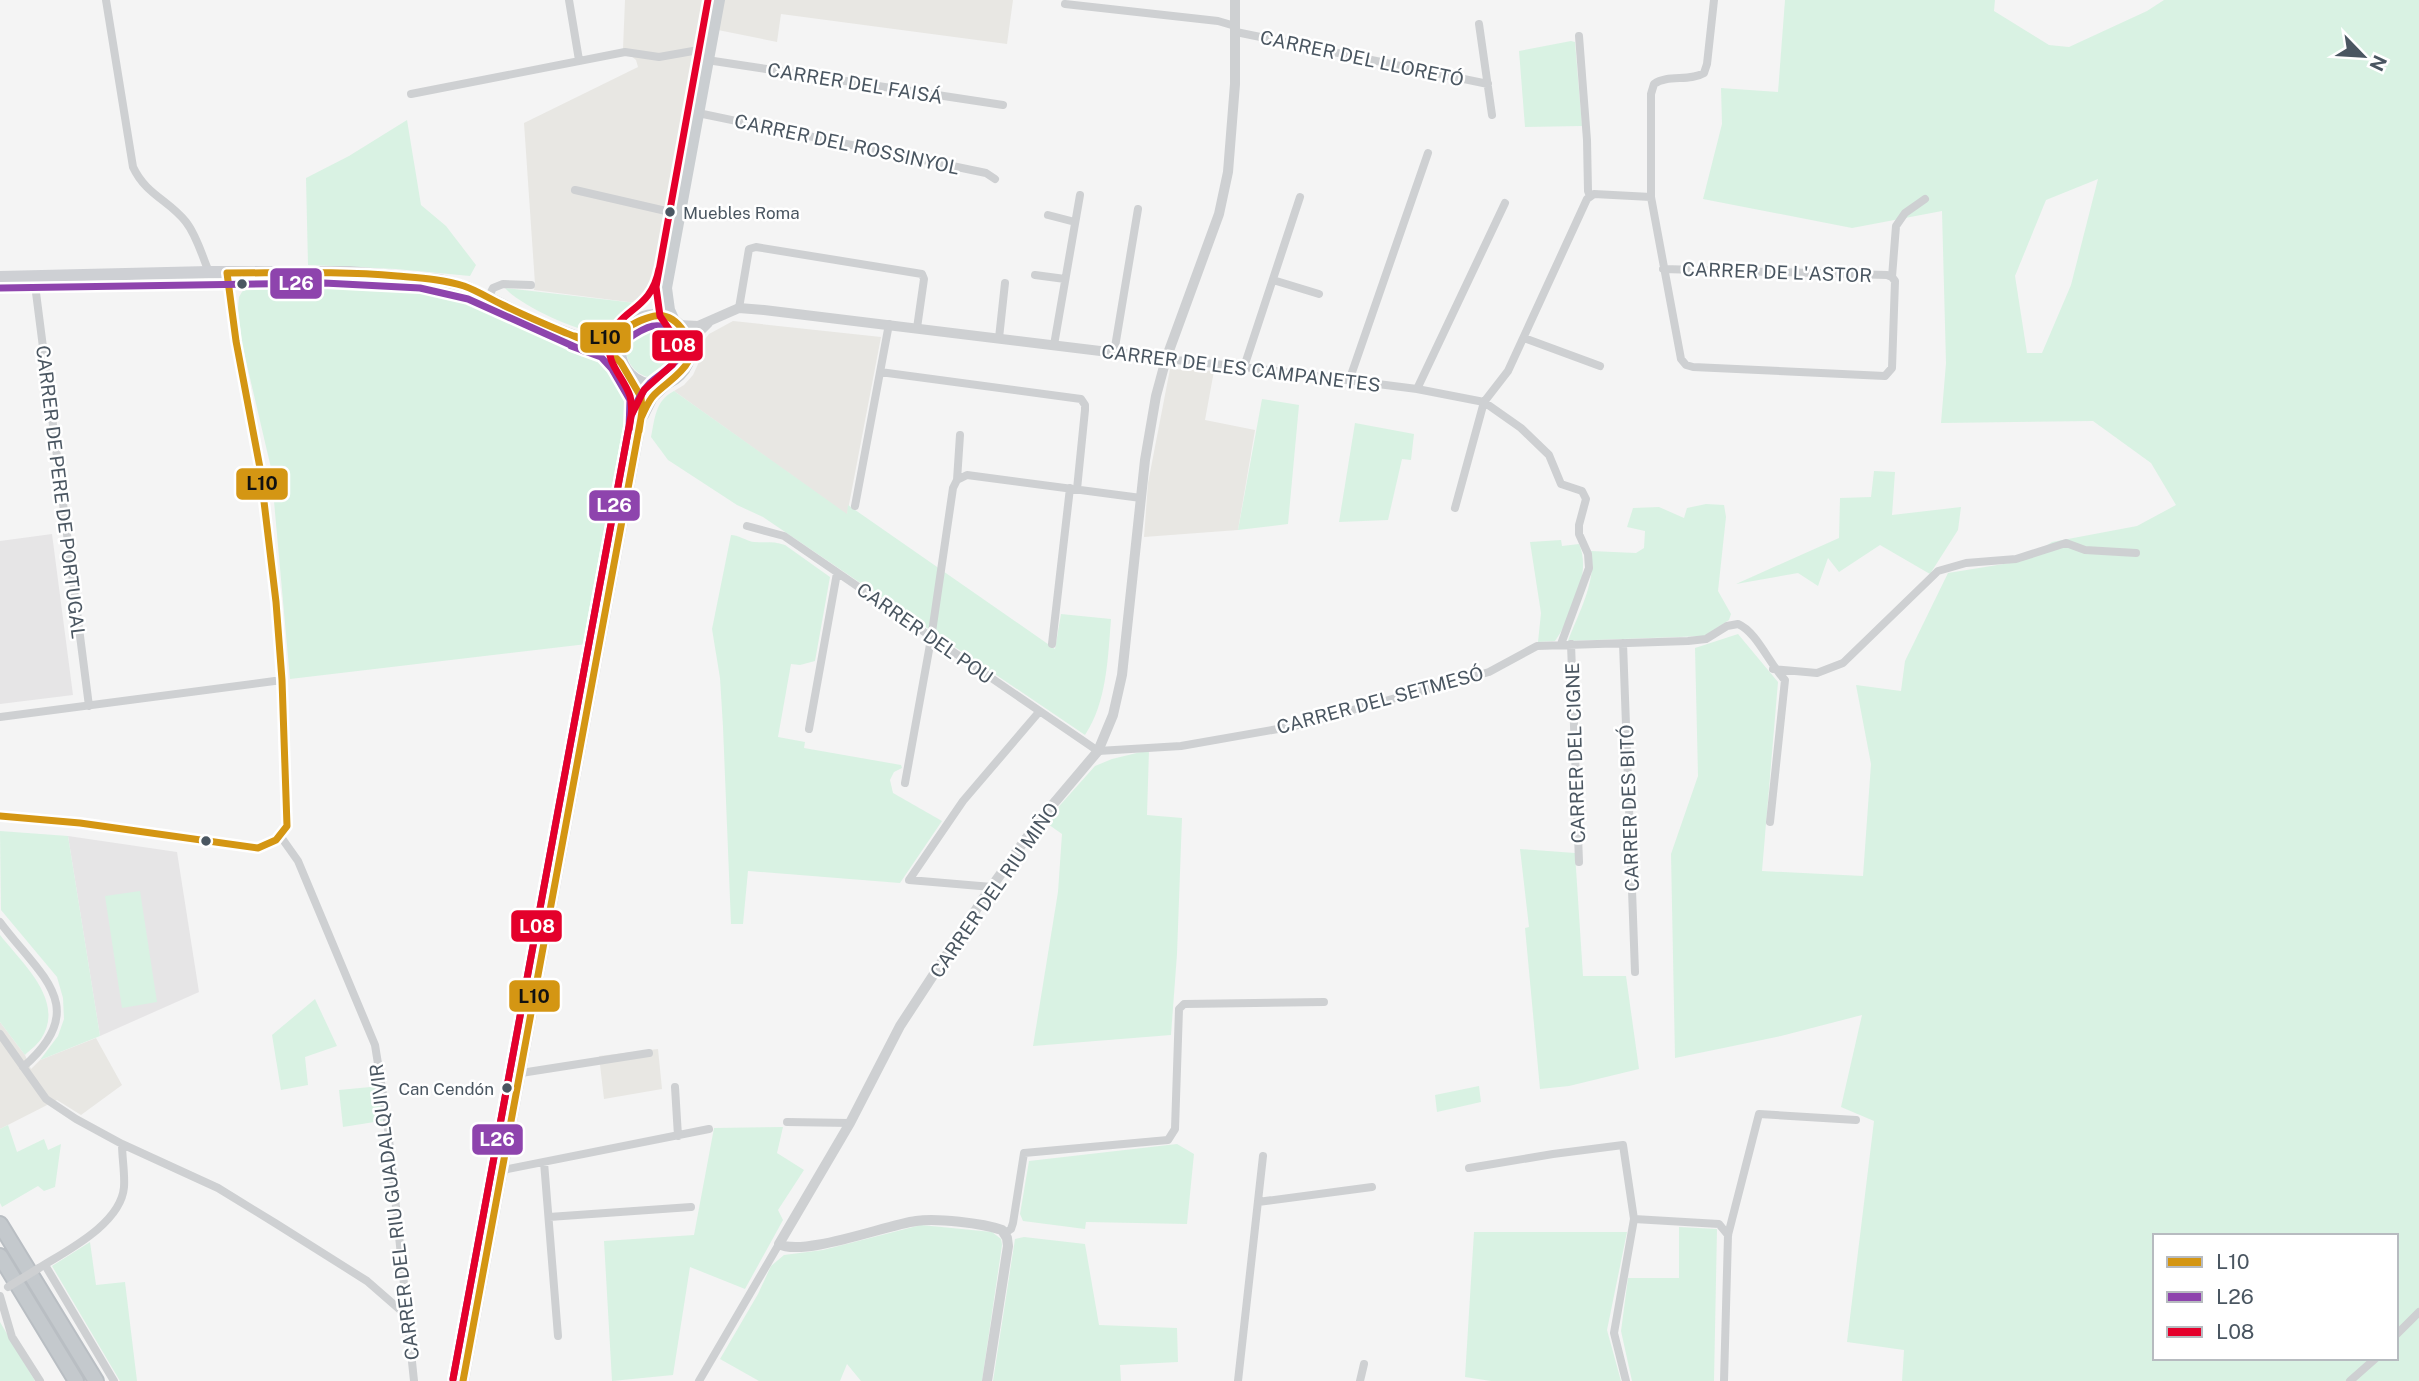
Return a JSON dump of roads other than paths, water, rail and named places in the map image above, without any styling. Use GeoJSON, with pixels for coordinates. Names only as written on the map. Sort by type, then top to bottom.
{"type":"FeatureCollection","features":[{"type":"Feature","properties":{"kind":"highway"},"geometry":{"type":"LineString","coordinates":[[0,1223],[96,1381]]}},
{"type":"Feature","properties":{"kind":"highway"},"geometry":{"type":"LineString","coordinates":[[0,1256],[76,1381]]}},
{"type":"Feature","properties":{"kind":"main road"},"geometry":{"type":"LineString","coordinates":[[641,418],[652,397],[684,369],[690,352],[688,340],[669,310],[666,288],[719,0]]}},
{"type":"Feature","properties":{"kind":"main road"},"geometry":{"type":"LineString","coordinates":[[0,276],[349,272],[427,279],[467,286],[535,321],[608,350],[621,362],[641,396],[641,418],[463,1381]]}},
{"type":"Feature","properties":{"kind":"main road"},"geometry":{"type":"LineString","coordinates":[[587,341],[614,337],[627,329],[655,306],[666,288]]}},
{"type":"Feature","properties":{"kind":"main road"},"geometry":{"type":"LineString","coordinates":[[644,317],[659,316],[676,323]]}},
{"type":"Feature","properties":{"kind":"main road"},"geometry":{"type":"LineString","coordinates":[[621,362],[620,347],[627,329]]}},
{"type":"Feature","properties":{"kind":"main road"},"geometry":{"type":"LineString","coordinates":[[632,378],[645,384],[666,384]]}},
{"type":"Feature","properties":{"kind":"street"},"geometry":{"type":"LineString","coordinates":[[106,0],[133,167],[140,182],[186,221],[209,272]]}},
{"type":"Feature","properties":{"kind":"street"},"geometry":{"type":"LineString","coordinates":[[569,0],[579,60]]}},
{"type":"Feature","properties":{"kind":"street","name":"CARRER DEL RIU MIÑO"},"geometry":{"type":"LineString","coordinates":[[699,1381],[850,1123],[900,1026],[1038,822],[1098,751],[1120,692],[1145,460],[1156,396],[1166,359],[1219,214],[1228,172],[1235,84],[1235,0]]}},
{"type":"Feature","properties":{"kind":"street"},"geometry":{"type":"LineString","coordinates":[[1663,269],[1651,197],[1651,94],[1654,84],[1660,80],[1704,73],[1714,0]]}},
{"type":"Feature","properties":{"kind":"street","name":"CARRER DEL LLORETÓ"},"geometry":{"type":"LineString","coordinates":[[1065,4],[1217,21],[1236,29],[1488,84]]}},
{"type":"Feature","properties":{"kind":"street"},"geometry":{"type":"LineString","coordinates":[[1479,24],[1492,115]]}},
{"type":"Feature","properties":{"kind":"street"},"geometry":{"type":"LineString","coordinates":[[1578,36],[1590,196]]}},
{"type":"Feature","properties":{"kind":"street","name":"CARRER DEL FAISÁ"},"geometry":{"type":"LineString","coordinates":[[411,94],[625,52],[659,57],[709,54],[1003,105]]}},
{"type":"Feature","properties":{"kind":"street","name":"CARRER DEL ROSSINYOL"},"geometry":{"type":"LineString","coordinates":[[698,113],[986,173],[995,179]]}},
{"type":"Feature","properties":{"kind":"street"},"geometry":{"type":"LineString","coordinates":[[1349,381],[1427,153]]}},
{"type":"Feature","properties":{"kind":"street"},"geometry":{"type":"LineString","coordinates":[[575,190],[680,214]]}},
{"type":"Feature","properties":{"kind":"street"},"geometry":{"type":"LineString","coordinates":[[1455,508],[1484,402],[1508,371],[1587,199],[1594,194],[1651,197]]}},
{"type":"Feature","properties":{"kind":"street"},"geometry":{"type":"LineString","coordinates":[[1054,345],[1080,195]]}},
{"type":"Feature","properties":{"kind":"street"},"geometry":{"type":"LineString","coordinates":[[1244,367],[1300,197]]}},
{"type":"Feature","properties":{"kind":"street","name":"CARRER DE L'ASTOR"},"geometry":{"type":"LineString","coordinates":[[1892,277],[1663,269],[1681,359],[1686,365],[1885,376],[1892,368],[1895,281],[1892,277],[1896,226],[1905,213],[1925,199]]}},
{"type":"Feature","properties":{"kind":"street"},"geometry":{"type":"LineString","coordinates":[[1417,389],[1505,203]]}},
{"type":"Feature","properties":{"kind":"street"},"geometry":{"type":"LineString","coordinates":[[1114,353],[1138,209]]}},
{"type":"Feature","properties":{"kind":"street"},"geometry":{"type":"LineString","coordinates":[[1048,215],[1075,222]]}},
{"type":"Feature","properties":{"kind":"street"},"geometry":{"type":"LineString","coordinates":[[676,323],[690,327],[708,323],[739,308],[749,249],[756,247],[922,274],[924,279],[917,328]]}},
{"type":"Feature","properties":{"kind":"street"},"geometry":{"type":"LineString","coordinates":[[0,816],[80,823],[258,848],[272,844],[281,837],[287,826],[282,680],[276,602],[260,468],[236,341],[227,273]]}},
{"type":"Feature","properties":{"kind":"street"},"geometry":{"type":"LineString","coordinates":[[1035,275],[1065,279]]}},
{"type":"Feature","properties":{"kind":"street","name":"CARRER DE PERE DE PORTUGAL"},"geometry":{"type":"LineString","coordinates":[[34,277],[89,706]]}},
{"type":"Feature","properties":{"kind":"street"},"geometry":{"type":"LineString","coordinates":[[1273,280],[1319,294]]}},
{"type":"Feature","properties":{"kind":"street"},"geometry":{"type":"LineString","coordinates":[[999,338],[1004,283]]}},
{"type":"Feature","properties":{"kind":"street"},"geometry":{"type":"LineString","coordinates":[[489,296],[494,288],[503,285],[531,285]]}},
{"type":"Feature","properties":{"kind":"street","name":"CARRER DE LES CAMPANETES"},"geometry":{"type":"LineString","coordinates":[[739,308],[1244,367],[1417,389],[1484,402]]}},
{"type":"Feature","properties":{"kind":"street"},"geometry":{"type":"LineString","coordinates":[[690,352],[701,330],[708,323]]}},
{"type":"Feature","properties":{"kind":"street"},"geometry":{"type":"LineString","coordinates":[[855,506],[889,324]]}},
{"type":"Feature","properties":{"kind":"street"},"geometry":{"type":"LineString","coordinates":[[1524,338],[1600,366]]}},
{"type":"Feature","properties":{"kind":"street"},"geometry":{"type":"LineString","coordinates":[[880,372],[1080,399],[1085,405],[1052,644]]}},
{"type":"Feature","properties":{"kind":"street"},"geometry":{"type":"LineString","coordinates":[[1484,402],[1521,428],[1549,455],[1561,484],[1585,494],[1579,534],[1588,554],[1589,568],[1561,644]]}},
{"type":"Feature","properties":{"kind":"street"},"geometry":{"type":"LineString","coordinates":[[905,783],[931,639],[953,488],[957,480],[961,435]]}},
{"type":"Feature","properties":{"kind":"street"},"geometry":{"type":"LineString","coordinates":[[957,480],[967,475],[1141,498]]}},
{"type":"Feature","properties":{"kind":"street","name":"CARRER DEL POU"},"geometry":{"type":"LineString","coordinates":[[747,526],[784,536],[1098,751]]}},
{"type":"Feature","properties":{"kind":"street"},"geometry":{"type":"LineString","coordinates":[[1773,669],[1817,673],[1843,663],[1938,571],[1966,564],[2016,559],[2066,543],[2085,550],[2136,553]]}},
{"type":"Feature","properties":{"kind":"street"},"geometry":{"type":"LineString","coordinates":[[809,729],[837,573]]}},
{"type":"Feature","properties":{"kind":"street","name":"CARRER DEL SETMESÓ"},"geometry":{"type":"LineString","coordinates":[[1098,751],[1181,746],[1296,726],[1489,672],[1537,646],[1706,639],[1727,626],[1738,624],[1750,631],[1773,669]]}},
{"type":"Feature","properties":{"kind":"street","name":"CARRER DES BITÓ"},"geometry":{"type":"LineString","coordinates":[[1623,643],[1635,972]]}},
{"type":"Feature","properties":{"kind":"street","name":"CARRER DEL CIGNE"},"geometry":{"type":"LineString","coordinates":[[1571,644],[1579,862]]}},
{"type":"Feature","properties":{"kind":"street"},"geometry":{"type":"LineString","coordinates":[[1770,822],[1785,680],[1773,669]]}},
{"type":"Feature","properties":{"kind":"street"},"geometry":{"type":"LineString","coordinates":[[0,717],[282,680]]}},
{"type":"Feature","properties":{"kind":"street"},"geometry":{"type":"LineString","coordinates":[[992,887],[909,880],[963,801],[1040,712]]}},
{"type":"Feature","properties":{"kind":"street","name":"CARRER DEL RIU GUADALQUIVIR"},"geometry":{"type":"LineString","coordinates":[[281,837],[298,861],[374,1045],[387,1119],[414,1381]]}},
{"type":"Feature","properties":{"kind":"street"},"geometry":{"type":"LineString","coordinates":[[0,922],[44,975],[52,988],[56,1004],[56,1019],[48,1042],[39,1054],[23,1067]]}},
{"type":"Feature","properties":{"kind":"street"},"geometry":{"type":"LineString","coordinates":[[1005,1233],[1011,1229],[1013,1223],[1024,1153],[1168,1140],[1175,1129],[1179,1009],[1184,1004],[1324,1002]]}},
{"type":"Feature","properties":{"kind":"street"},"geometry":{"type":"LineString","coordinates":[[0,1034],[46,1099],[122,1144],[218,1188],[367,1282],[406,1315]]}},
{"type":"Feature","properties":{"kind":"street"},"geometry":{"type":"LineString","coordinates":[[521,1073],[649,1053]]}},
{"type":"Feature","properties":{"kind":"street"},"geometry":{"type":"LineString","coordinates":[[675,1087],[678,1136]]}},
{"type":"Feature","properties":{"kind":"street"},"geometry":{"type":"LineString","coordinates":[[1724,1381],[1728,1235],[1759,1114],[1856,1120]]}},
{"type":"Feature","properties":{"kind":"street"},"geometry":{"type":"LineString","coordinates":[[787,1122],[850,1123]]}},
{"type":"Feature","properties":{"kind":"street"},"geometry":{"type":"LineString","coordinates":[[503,1170],[709,1129]]}},
{"type":"Feature","properties":{"kind":"street"},"geometry":{"type":"LineString","coordinates":[[40,1381],[12,1337],[0,1295],[8,1287],[88,1238],[114,1212],[121,1201],[124,1188],[122,1144]]}},
{"type":"Feature","properties":{"kind":"street"},"geometry":{"type":"LineString","coordinates":[[1469,1168],[1623,1145],[1634,1220],[1614,1333],[1626,1381]]}},
{"type":"Feature","properties":{"kind":"street"},"geometry":{"type":"LineString","coordinates":[[1238,1381],[1263,1156]]}},
{"type":"Feature","properties":{"kind":"street"},"geometry":{"type":"LineString","coordinates":[[544,1162],[558,1336]]}},
{"type":"Feature","properties":{"kind":"street"},"geometry":{"type":"LineString","coordinates":[[1258,1202],[1372,1187]]}},
{"type":"Feature","properties":{"kind":"street"},"geometry":{"type":"LineString","coordinates":[[548,1217],[691,1207]]}},
{"type":"Feature","properties":{"kind":"street"},"geometry":{"type":"LineString","coordinates":[[779,1244],[793,1247],[826,1243],[920,1220],[996,1228],[1005,1233],[1008,1246],[986,1381]]}},
{"type":"Feature","properties":{"kind":"street"},"geometry":{"type":"LineString","coordinates":[[1634,1220],[1718,1224],[1728,1235]]}},
{"type":"Feature","properties":{"kind":"street"},"geometry":{"type":"LineString","coordinates":[[42,1266],[114,1381]]}},
{"type":"Feature","properties":{"kind":"street"},"geometry":{"type":"LineString","coordinates":[[2398,1333],[2419,1312]]}},
{"type":"Feature","properties":{"kind":"street"},"geometry":{"type":"LineString","coordinates":[[2350,1381],[2373,1360]]}},
{"type":"Feature","properties":{"kind":"street"},"geometry":{"type":"LineString","coordinates":[[1360,1381],[1364,1364]]}},
{"type":"Feature","properties":{"kind":"place","name":"Muebles Roma"},"geometry":{"type":"Point","coordinates":[670,212]}},
{"type":"Feature","properties":{"kind":"place","name":"Can Cendón"},"geometry":{"type":"Point","coordinates":[507,1088]}}]}
